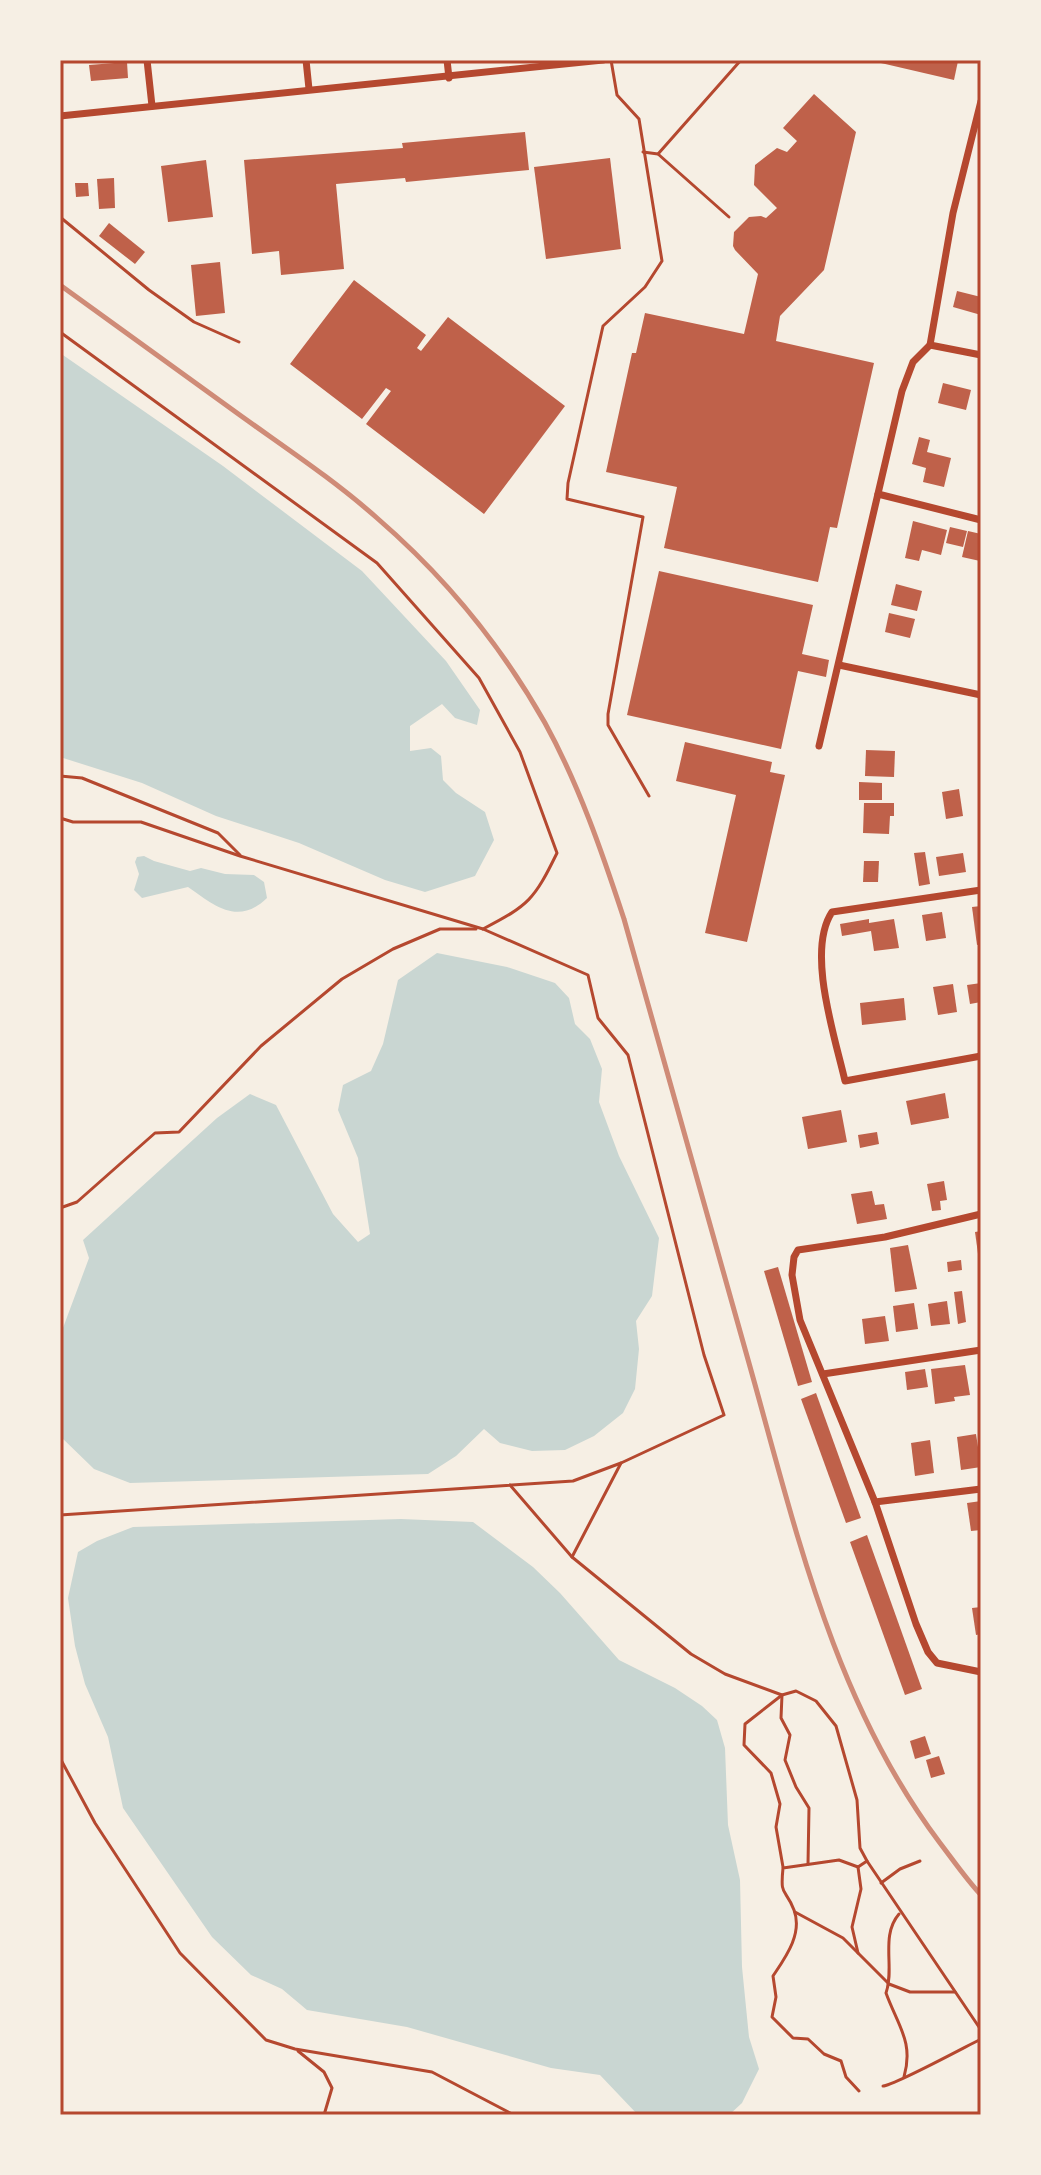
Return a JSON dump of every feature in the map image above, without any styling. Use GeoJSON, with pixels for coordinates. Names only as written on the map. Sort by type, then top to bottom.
{"type":"FeatureCollection","features":[{"type":"Feature","properties":{"kind":"street"},"geometry":{"type":"LineString","coordinates":[[147,60],[152,106]]}},
{"type":"Feature","properties":{"kind":"street"},"geometry":{"type":"LineString","coordinates":[[306,60],[309,89]]}},
{"type":"Feature","properties":{"kind":"street"},"geometry":{"type":"LineString","coordinates":[[447,60],[449,78]]}},
{"type":"Feature","properties":{"kind":"street"},"geometry":{"type":"LineString","coordinates":[[60,116],[603,60]]}},
{"type":"Feature","properties":{"kind":"street"},"geometry":{"type":"LineString","coordinates":[[819,746],[902,391],[913,362],[930,345],[953,213],[981,101]]}},
{"type":"Feature","properties":{"kind":"street"},"geometry":{"type":"LineString","coordinates":[[930,345],[981,355]]}},
{"type":"Feature","properties":{"kind":"street"},"geometry":{"type":"LineString","coordinates":[[878,494],[981,520]]}},
{"type":"Feature","properties":{"kind":"street"},"geometry":{"type":"LineString","coordinates":[[839,665],[981,695]]}},
{"type":"Feature","properties":{"kind":"street"},"geometry":{"type":"LineString","coordinates":[[981,890],[832,912],[824,924],[822,984],[845,1081],[981,1056]]}},
{"type":"Feature","properties":{"kind":"street"},"geometry":{"type":"LineString","coordinates":[[981,1214],[885,1237],[798,1250],[792,1275],[800,1320],[875,1502],[928,1652],[937,1663],[981,1672]]}},
{"type":"Feature","properties":{"kind":"street"},"geometry":{"type":"LineString","coordinates":[[823,1374],[981,1350]]}},
{"type":"Feature","properties":{"kind":"street"},"geometry":{"type":"LineString","coordinates":[[875,1502],[981,1489]]}},
{"type":"Feature","properties":{"kind":"lane"},"geometry":{"type":"LineString","coordinates":[[611,60],[617,95],[639,119],[662,261],[645,287],[603,326],[567,499],[643,517],[608,725],[649,796]]}},
{"type":"Feature","properties":{"kind":"lane"},"geometry":{"type":"LineString","coordinates":[[658,154],[741,60]]}},
{"type":"Feature","properties":{"kind":"lane"},"geometry":{"type":"LineString","coordinates":[[643,152],[658,154],[729,217]]}},
{"type":"Feature","properties":{"kind":"lane"},"geometry":{"type":"LineString","coordinates":[[60,217],[149,290],[194,322],[239,342]]}},
{"type":"Feature","properties":{"kind":"path"},"geometry":{"type":"LineString","coordinates":[[60,332],[377,563],[479,678],[520,752],[557,853],[539,889],[519,911],[483,929],[440,929],[393,949],[342,979],[261,1046],[179,1132],[155,1133],[77,1202],[60,1208]]}},
{"type":"Feature","properties":{"kind":"path"},"geometry":{"type":"LineString","coordinates":[[60,776],[82,778],[218,833],[240,856]]}},
{"type":"Feature","properties":{"kind":"path"},"geometry":{"type":"LineString","coordinates":[[60,818],[73,822],[141,822],[240,856],[483,929],[588,975],[598,1018],[628,1055],[704,1355],[724,1415],[621,1463],[573,1481],[60,1515]]}},
{"type":"Feature","properties":{"kind":"path"},"geometry":{"type":"LineString","coordinates":[[572,1557],[621,1463]]}},
{"type":"Feature","properties":{"kind":"path"},"geometry":{"type":"LineString","coordinates":[[510,1485],[572,1557],[691,1654],[725,1674],[782,1695]]}},
{"type":"Feature","properties":{"kind":"path"},"geometry":{"type":"LineString","coordinates":[[955,1992],[910,1992],[889,1984],[843,1938],[795,1912],[781,1889],[783,1868],[776,1827],[780,1804],[771,1773],[744,1745],[745,1724],[782,1695],[796,1691],[816,1701],[836,1726],[857,1800],[860,1848],[981,2030]]}},
{"type":"Feature","properties":{"kind":"path"},"geometry":{"type":"LineString","coordinates":[[782,1695],[781,1718],[790,1735],[785,1760],[809,1808],[808,1864]]}},
{"type":"Feature","properties":{"kind":"path"},"geometry":{"type":"LineString","coordinates":[[60,1758],[95,1823],[180,1953],[266,2040],[295,2049],[432,2072],[514,2115]]}},
{"type":"Feature","properties":{"kind":"path"},"geometry":{"type":"LineString","coordinates":[[783,1868],[839,1860],[858,1867]]}},
{"type":"Feature","properties":{"kind":"path"},"geometry":{"type":"LineString","coordinates":[[858,1867],[867,1861]]}},
{"type":"Feature","properties":{"kind":"path"},"geometry":{"type":"LineString","coordinates":[[881,1883],[900,1869],[920,1861]]}},
{"type":"Feature","properties":{"kind":"path"},"geometry":{"type":"LineString","coordinates":[[858,1867],[861,1889],[852,1927],[858,1953]]}},
{"type":"Feature","properties":{"kind":"path"},"geometry":{"type":"LineString","coordinates":[[795,1912],[793,1947],[773,1976],[776,1997],[772,2017],[793,2038],[808,2039],[824,2054],[841,2061],[846,2077],[859,2091]]}},
{"type":"Feature","properties":{"kind":"path"},"geometry":{"type":"LineString","coordinates":[[900,1912],[893,1921],[887,1954],[889,1984],[886,1993],[904,2035],[909,2058],[904,2077]]}},
{"type":"Feature","properties":{"kind":"path"},"geometry":{"type":"LineString","coordinates":[[883,2086],[892,2086],[981,2039]]}},
{"type":"Feature","properties":{"kind":"path"},"geometry":{"type":"LineString","coordinates":[[295,2049],[324,2072],[332,2088],[324,2115]]}},
{"type":"Feature","properties":{"kind":"shaded area"},"geometry":{"type":"Polygon","coordinates":[[[60,353],[223,466],[362,571],[446,661],[480,710],[477,725],[455,718],[442,704],[410,726],[410,751],[431,748],[441,756],[443,780],[456,793],[485,812],[494,840],[475,876],[425,892],[385,880],[299,843],[216,816],[142,783],[60,757],[60,353]]]}},
{"type":"Feature","properties":{"kind":"shaded area"},"geometry":{"type":"Polygon","coordinates":[[[144,856],[190,871],[201,868],[225,874],[254,875],[264,882],[267,898],[246,911],[236,912],[217,906],[188,887],[142,898],[134,890],[139,874],[135,862],[137,857],[144,856]]]}},
{"type":"Feature","properties":{"kind":"shaded area"},"geometry":{"type":"Polygon","coordinates":[[[437,953],[507,967],[555,983],[569,998],[575,1024],[590,1039],[602,1069],[599,1102],[619,1156],[659,1238],[652,1296],[636,1321],[639,1349],[635,1389],[623,1413],[594,1436],[565,1450],[532,1451],[500,1443],[484,1429],[456,1456],[428,1474],[130,1483],[94,1469],[60,1436],[60,1336],[89,1258],[83,1240],[217,1118],[250,1094],[276,1105],[333,1214],[358,1242],[370,1234],[358,1158],[338,1110],[343,1085],[371,1071],[383,1044],[398,980],[437,953]]]}},
{"type":"Feature","properties":{"kind":"shaded area"},"geometry":{"type":"Polygon","coordinates":[[[401,1519],[473,1522],[533,1567],[619,1660],[675,1688],[717,1720],[725,1748],[728,1825],[740,1880],[742,1967],[749,2037],[759,2069],[742,2103],[729,2115],[638,2115],[600,2075],[551,2068],[407,2027],[307,2010],[282,1989],[251,1975],[212,1937],[123,1808],[108,1737],[85,1684],[75,1646],[68,1598],[78,1552],[133,1527],[401,1519]]]}},
{"type":"Feature","properties":{"kind":"building"},"geometry":{"type":"Polygon","coordinates":[[[868,60],[952,60],[958,61],[954,80],[868,60]]]}},
{"type":"Feature","properties":{"kind":"building"},"geometry":{"type":"Polygon","coordinates":[[[127,62],[128,78],[91,81],[89,65],[127,62]]]}},
{"type":"Feature","properties":{"kind":"building"},"geometry":{"type":"Polygon","coordinates":[[[814,94],[856,132],[824,270],[780,316],[776,341],[874,363],[837,528],[830,527],[818,582],[664,548],[677,487],[606,472],[632,353],[636,353],[645,313],[744,334],[758,274],[735,250],[734,232],[749,217],[766,218],[777,208],[754,185],[755,165],[777,148],[787,152],[797,141],[783,128],[814,94]]]}},
{"type":"Feature","properties":{"kind":"building"},"geometry":{"type":"Polygon","coordinates":[[[525,132],[529,170],[406,182],[405,178],[336,184],[344,269],[281,275],[279,251],[252,254],[244,160],[403,148],[402,143],[525,132]]]}},
{"type":"Feature","properties":{"kind":"building"},"geometry":{"type":"Polygon","coordinates":[[[610,158],[621,249],[546,259],[534,167],[610,158]]]}},
{"type":"Feature","properties":{"kind":"building"},"geometry":{"type":"Polygon","coordinates":[[[206,160],[213,217],[168,222],[161,166],[206,160]]]}},
{"type":"Feature","properties":{"kind":"building"},"geometry":{"type":"Polygon","coordinates":[[[114,178],[115,208],[99,209],[97,179],[114,178]]]}},
{"type":"Feature","properties":{"kind":"building"},"geometry":{"type":"Polygon","coordinates":[[[75,183],[88,183],[89,196],[76,197],[75,183]]]}},
{"type":"Feature","properties":{"kind":"building"},"geometry":{"type":"Polygon","coordinates":[[[109,223],[145,252],[135,264],[99,236],[109,223]]]}},
{"type":"Feature","properties":{"kind":"building"},"geometry":{"type":"Polygon","coordinates":[[[220,262],[225,313],[196,316],[191,265],[220,262]]]}},
{"type":"Feature","properties":{"kind":"building"},"geometry":{"type":"Polygon","coordinates":[[[354,280],[426,335],[417,348],[421,351],[448,317],[565,406],[484,514],[366,424],[391,391],[386,388],[362,419],[290,364],[354,280]]]}},
{"type":"Feature","properties":{"kind":"building"},"geometry":{"type":"Polygon","coordinates":[[[957,291],[981,297],[981,315],[953,307],[957,291]]]}},
{"type":"Feature","properties":{"kind":"building"},"geometry":{"type":"Polygon","coordinates":[[[943,383],[971,390],[966,410],[938,403],[943,383]]]}},
{"type":"Feature","properties":{"kind":"building"},"geometry":{"type":"Polygon","coordinates":[[[919,437],[930,440],[927,452],[951,458],[944,487],[923,482],[926,468],[912,464],[919,437]]]}},
{"type":"Feature","properties":{"kind":"building"},"geometry":{"type":"Polygon","coordinates":[[[913,521],[947,530],[941,555],[922,550],[919,561],[905,558],[913,521]]]}},
{"type":"Feature","properties":{"kind":"building"},"geometry":{"type":"Polygon","coordinates":[[[950,527],[967,531],[963,547],[946,543],[950,527]]]}},
{"type":"Feature","properties":{"kind":"building"},"geometry":{"type":"Polygon","coordinates":[[[968,531],[981,534],[980,561],[962,557],[968,531]]]}},
{"type":"Feature","properties":{"kind":"building"},"geometry":{"type":"Polygon","coordinates":[[[659,571],[813,605],[802,654],[829,660],[826,677],[798,671],[781,749],[627,715],[659,571]]]}},
{"type":"Feature","properties":{"kind":"building"},"geometry":{"type":"Polygon","coordinates":[[[896,584],[922,591],[917,611],[891,605],[896,584]]]}},
{"type":"Feature","properties":{"kind":"building"},"geometry":{"type":"Polygon","coordinates":[[[889,613],[915,619],[910,638],[885,632],[889,613]]]}},
{"type":"Feature","properties":{"kind":"building"},"geometry":{"type":"Polygon","coordinates":[[[685,742],[772,762],[770,772],[785,775],[747,942],[705,933],[736,795],[676,781],[685,742]]]}},
{"type":"Feature","properties":{"kind":"building"},"geometry":{"type":"Polygon","coordinates":[[[866,750],[895,751],[894,777],[865,776],[866,750]]]}},
{"type":"Feature","properties":{"kind":"building"},"geometry":{"type":"Polygon","coordinates":[[[859,782],[882,783],[882,800],[859,800],[859,782]]]}},
{"type":"Feature","properties":{"kind":"building"},"geometry":{"type":"Polygon","coordinates":[[[959,789],[963,816],[946,819],[942,792],[959,789]]]}},
{"type":"Feature","properties":{"kind":"building"},"geometry":{"type":"Polygon","coordinates":[[[864,803],[894,803],[889,834],[863,833],[864,803]]]}},
{"type":"Feature","properties":{"kind":"building"},"geometry":{"type":"Polygon","coordinates":[[[925,852],[930,884],[919,886],[914,853],[925,852]]]}},
{"type":"Feature","properties":{"kind":"building"},"geometry":{"type":"Polygon","coordinates":[[[963,853],[966,872],[939,876],[936,857],[963,853]]]}},
{"type":"Feature","properties":{"kind":"building"},"geometry":{"type":"Polygon","coordinates":[[[864,861],[879,861],[878,882],[863,882],[864,861]]]}},
{"type":"Feature","properties":{"kind":"building"},"geometry":{"type":"Polygon","coordinates":[[[981,906],[981,944],[977,945],[972,907],[981,906]]]}},
{"type":"Feature","properties":{"kind":"building"},"geometry":{"type":"Polygon","coordinates":[[[942,912],[946,938],[926,941],[922,915],[942,912]]]}},
{"type":"Feature","properties":{"kind":"building"},"geometry":{"type":"Polygon","coordinates":[[[869,919],[869,923],[894,919],[899,948],[874,951],[871,931],[842,936],[840,924],[869,919]]]}},
{"type":"Feature","properties":{"kind":"building"},"geometry":{"type":"Polygon","coordinates":[[[981,983],[981,1002],[970,1004],[967,985],[981,983]]]}},
{"type":"Feature","properties":{"kind":"building"},"geometry":{"type":"Polygon","coordinates":[[[953,984],[957,1012],[938,1015],[933,987],[953,984]]]}},
{"type":"Feature","properties":{"kind":"building"},"geometry":{"type":"Polygon","coordinates":[[[904,998],[906,1020],[862,1025],[860,1003],[904,998]]]}},
{"type":"Feature","properties":{"kind":"building"},"geometry":{"type":"Polygon","coordinates":[[[945,1093],[949,1118],[911,1125],[906,1101],[945,1093]]]}},
{"type":"Feature","properties":{"kind":"building"},"geometry":{"type":"Polygon","coordinates":[[[841,1110],[847,1142],[808,1149],[802,1117],[841,1110]]]}},
{"type":"Feature","properties":{"kind":"building"},"geometry":{"type":"Polygon","coordinates":[[[877,1132],[879,1144],[860,1148],[858,1135],[877,1132]]]}},
{"type":"Feature","properties":{"kind":"building"},"geometry":{"type":"Polygon","coordinates":[[[944,1181],[947,1200],[940,1201],[941,1210],[932,1211],[927,1184],[944,1181]]]}},
{"type":"Feature","properties":{"kind":"building"},"geometry":{"type":"Polygon","coordinates":[[[872,1191],[875,1205],[884,1204],[887,1219],[857,1224],[851,1194],[872,1191]]]}},
{"type":"Feature","properties":{"kind":"building"},"geometry":{"type":"Polygon","coordinates":[[[981,1231],[981,1261],[979,1261],[975,1232],[981,1231]]]}},
{"type":"Feature","properties":{"kind":"building"},"geometry":{"type":"Polygon","coordinates":[[[908,1245],[917,1289],[895,1292],[890,1248],[908,1245]]]}},
{"type":"Feature","properties":{"kind":"building"},"geometry":{"type":"Polygon","coordinates":[[[961,1260],[962,1270],[948,1272],[947,1262],[961,1260]]]}},
{"type":"Feature","properties":{"kind":"building"},"geometry":{"type":"Polygon","coordinates":[[[778,1267],[812,1382],[798,1386],[764,1271],[778,1267]]]}},
{"type":"Feature","properties":{"kind":"building"},"geometry":{"type":"Polygon","coordinates":[[[962,1291],[966,1322],[958,1324],[954,1292],[962,1291]]]}},
{"type":"Feature","properties":{"kind":"building"},"geometry":{"type":"Polygon","coordinates":[[[947,1301],[950,1324],[931,1326],[928,1304],[947,1301]]]}},
{"type":"Feature","properties":{"kind":"building"},"geometry":{"type":"Polygon","coordinates":[[[914,1303],[918,1329],[896,1332],[893,1306],[914,1303]]]}},
{"type":"Feature","properties":{"kind":"building"},"geometry":{"type":"Polygon","coordinates":[[[885,1316],[889,1341],[865,1344],[862,1319],[885,1316]]]}},
{"type":"Feature","properties":{"kind":"building"},"geometry":{"type":"Polygon","coordinates":[[[965,1365],[970,1395],[935,1404],[931,1369],[965,1365]]]}},
{"type":"Feature","properties":{"kind":"building"},"geometry":{"type":"Polygon","coordinates":[[[925,1369],[928,1387],[907,1390],[905,1372],[925,1369]]]}},
{"type":"Feature","properties":{"kind":"building"},"geometry":{"type":"Polygon","coordinates":[[[816,1393],[861,1518],[846,1523],[801,1399],[816,1393]]]}},
{"type":"Feature","properties":{"kind":"building"},"geometry":{"type":"Polygon","coordinates":[[[976,1434],[981,1467],[961,1470],[957,1437],[976,1434]]]}},
{"type":"Feature","properties":{"kind":"building"},"geometry":{"type":"Polygon","coordinates":[[[930,1440],[934,1473],[915,1476],[911,1443],[930,1440]]]}},
{"type":"Feature","properties":{"kind":"building"},"geometry":{"type":"Polygon","coordinates":[[[981,1501],[981,1530],[971,1531],[967,1503],[981,1501]]]}},
{"type":"Feature","properties":{"kind":"building"},"geometry":{"type":"Polygon","coordinates":[[[867,1535],[922,1689],[905,1695],[850,1542],[867,1535]]]}},
{"type":"Feature","properties":{"kind":"building"},"geometry":{"type":"Polygon","coordinates":[[[981,1607],[981,1634],[976,1635],[972,1608],[981,1607]]]}},
{"type":"Feature","properties":{"kind":"building"},"geometry":{"type":"Polygon","coordinates":[[[925,1736],[931,1754],[915,1759],[910,1741],[925,1736]]]}},
{"type":"Feature","properties":{"kind":"building"},"geometry":{"type":"Polygon","coordinates":[[[939,1756],[945,1774],[931,1778],[926,1760],[939,1756]]]}},
{"type":"Feature","properties":{"kind":"railway"},"geometry":{"type":"LineString","coordinates":[[60,285],[343,490],[402,540],[470,613],[510,666],[545,723],[579,795],[624,919],[782,1483],[821,1609],[844,1671],[871,1730],[903,1788],[940,1843],[981,1895]]}}]}
